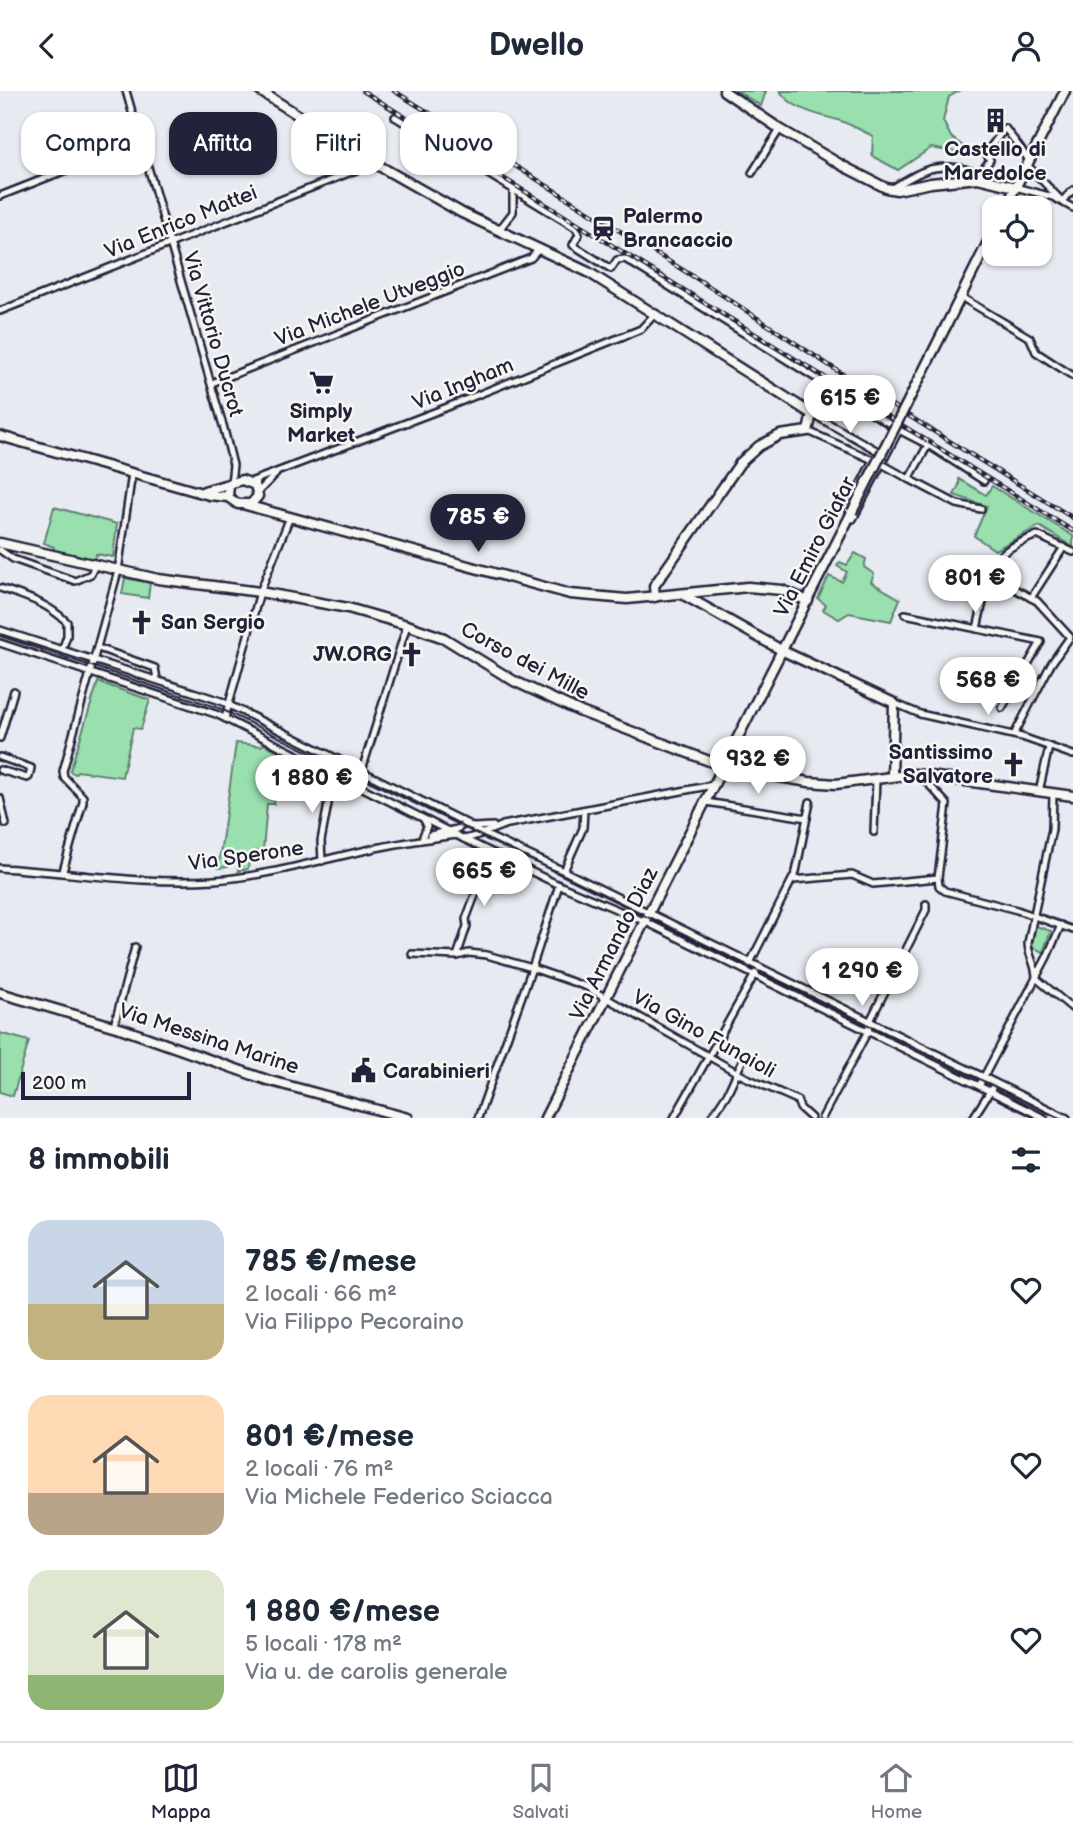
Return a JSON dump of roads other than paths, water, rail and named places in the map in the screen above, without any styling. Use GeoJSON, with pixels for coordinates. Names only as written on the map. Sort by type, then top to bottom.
{"type":"FeatureCollection","features":[{"type":"Feature","properties":{"kind":"street","name":"Via Vittorio Ducrot"},"geometry":{"type":"LineString","coordinates":[[126,91],[132,112]]}},
{"type":"Feature","properties":{"kind":"street"},"geometry":{"type":"LineString","coordinates":[[260,91],[293,112]]}},
{"type":"Feature","properties":{"kind":"street"},"geometry":{"type":"LineString","coordinates":[[724,91],[779,129],[843,166],[891,189],[981,177],[1034,190],[1073,208]]}},
{"type":"Feature","properties":{"kind":"street"},"geometry":{"type":"LineString","coordinates":[[1012,196],[1065,91]]}},
{"type":"Feature","properties":{"kind":"street"},"geometry":{"type":"LineString","coordinates":[[395,117],[576,228],[579,234],[573,245],[611,269],[617,260],[625,259],[984,481]]}},
{"type":"Feature","properties":{"kind":"street"},"geometry":{"type":"LineString","coordinates":[[981,177],[990,160],[986,153],[994,139],[1005,128],[1028,163],[1062,201]]}},
{"type":"Feature","properties":{"kind":"street"},"geometry":{"type":"LineString","coordinates":[[752,173],[779,129]]}},
{"type":"Feature","properties":{"kind":"street"},"geometry":{"type":"LineString","coordinates":[[891,189],[914,175],[938,166],[975,171],[981,177]]}},
{"type":"Feature","properties":{"kind":"street"},"geometry":{"type":"LineString","coordinates":[[938,166],[938,182]]}},
{"type":"Feature","properties":{"kind":"street"},"geometry":{"type":"LineString","coordinates":[[386,170],[462,213],[587,272],[812,414],[876,450]]}},
{"type":"Feature","properties":{"kind":"street"},"geometry":{"type":"LineString","coordinates":[[0,196],[54,175]]}},
{"type":"Feature","properties":{"kind":"street","name":"Via Vittorio Ducrot"},"geometry":{"type":"LineString","coordinates":[[150,175],[212,383],[233,465]]}},
{"type":"Feature","properties":{"kind":"street","name":"Via Enrico Mattei"},"geometry":{"type":"LineString","coordinates":[[0,311],[344,175]]}},
{"type":"Feature","properties":{"kind":"street"},"geometry":{"type":"LineString","coordinates":[[498,231],[513,212],[513,189]]}},
{"type":"Feature","properties":{"kind":"street"},"geometry":{"type":"LineString","coordinates":[[1062,201],[1073,190]]}},
{"type":"Feature","properties":{"kind":"street","name":"Via Michele Utveggio"},"geometry":{"type":"LineString","coordinates":[[212,383],[531,258],[538,250]]}},
{"type":"Feature","properties":{"kind":"street","name":"Via Emiro Giafar"},"geometry":{"type":"LineString","coordinates":[[713,785],[982,254]]}},
{"type":"Feature","properties":{"kind":"street"},"geometry":{"type":"LineString","coordinates":[[961,297],[1030,338],[1036,352],[1073,376]]}},
{"type":"Feature","properties":{"kind":"street","name":"Via Ingham"},"geometry":{"type":"LineString","coordinates":[[246,481],[279,473],[641,329],[654,315]]}},
{"type":"Feature","properties":{"kind":"street"},"geometry":{"type":"LineString","coordinates":[[808,431],[812,414]]}},
{"type":"Feature","properties":{"kind":"street"},"geometry":{"type":"LineString","coordinates":[[831,554],[899,430]]}},
{"type":"Feature","properties":{"kind":"street"},"geometry":{"type":"LineString","coordinates":[[655,597],[654,586],[740,463],[759,446],[780,435],[808,431],[873,460],[957,504],[981,509]]}},
{"type":"Feature","properties":{"kind":"street"},"geometry":{"type":"LineString","coordinates":[[0,436],[201,492],[228,497],[234,502],[570,594],[601,598],[655,597],[748,587],[782,590],[808,601]]}},
{"type":"Feature","properties":{"kind":"street"},"geometry":{"type":"LineString","coordinates":[[909,479],[928,445]]}},
{"type":"Feature","properties":{"kind":"street"},"geometry":{"type":"LineString","coordinates":[[850,511],[873,460]]}},
{"type":"Feature","properties":{"kind":"street"},"geometry":{"type":"LineString","coordinates":[[233,465],[274,513]]}},
{"type":"Feature","properties":{"kind":"street"},"geometry":{"type":"LineString","coordinates":[[228,497],[233,465]]}},
{"type":"Feature","properties":{"kind":"street"},"geometry":{"type":"LineString","coordinates":[[63,871],[83,797],[63,771],[118,571],[132,473]]}},
{"type":"Feature","properties":{"kind":"street"},"geometry":{"type":"LineString","coordinates":[[246,505],[254,502],[258,494],[279,473]]}},
{"type":"Feature","properties":{"kind":"street"},"geometry":{"type":"LineString","coordinates":[[201,492],[246,481]]}},
{"type":"Feature","properties":{"kind":"street"},"geometry":{"type":"LineString","coordinates":[[225,718],[260,592],[290,517]]}},
{"type":"Feature","properties":{"kind":"street"},"geometry":{"type":"LineString","coordinates":[[977,629],[979,609],[998,559],[1023,541],[1037,535],[1073,552]]}},
{"type":"Feature","properties":{"kind":"street"},"geometry":{"type":"LineString","coordinates":[[1031,598],[1064,547]]}},
{"type":"Feature","properties":{"kind":"street"},"geometry":{"type":"LineString","coordinates":[[2,549],[12,559],[75,581],[91,574],[95,565]]}},
{"type":"Feature","properties":{"kind":"street","name":"Corso dei Mille"},"geometry":{"type":"LineString","coordinates":[[2,549],[158,579],[260,592],[348,608],[407,625],[444,638],[514,681],[581,712],[722,765],[809,782],[836,784],[920,775],[1073,796]]}},
{"type":"Feature","properties":{"kind":"street"},"geometry":{"type":"LineString","coordinates":[[991,576],[1031,598],[1070,637],[1051,664],[1014,735]]}},
{"type":"Feature","properties":{"kind":"street"},"geometry":{"type":"LineString","coordinates":[[0,588],[23,594],[47,605],[67,621],[69,627],[62,650]]}},
{"type":"Feature","properties":{"kind":"street"},"geometry":{"type":"LineString","coordinates":[[698,604],[707,592]]}},
{"type":"Feature","properties":{"kind":"street"},"geometry":{"type":"LineString","coordinates":[[682,594],[783,651],[919,714],[1014,735],[1073,755]]}},
{"type":"Feature","properties":{"kind":"street"},"geometry":{"type":"LineString","coordinates":[[905,614],[1041,642],[1002,708]]}},
{"type":"Feature","properties":{"kind":"street"},"geometry":{"type":"LineString","coordinates":[[362,770],[407,625]]}},
{"type":"Feature","properties":{"kind":"street"},"geometry":{"type":"LineString","coordinates":[[0,630],[157,679],[229,705],[362,770],[474,830],[564,871],[755,976],[1044,1118]]}},
{"type":"Feature","properties":{"kind":"street"},"geometry":{"type":"LineString","coordinates":[[0,643],[225,718],[559,885],[648,918],[751,963],[1067,1118]]}},
{"type":"Feature","properties":{"kind":"street"},"geometry":{"type":"LineString","coordinates":[[98,648],[155,668],[157,679]]}},
{"type":"Feature","properties":{"kind":"street"},"geometry":{"type":"LineString","coordinates":[[0,738],[14,691]]}},
{"type":"Feature","properties":{"kind":"street"},"geometry":{"type":"LineString","coordinates":[[892,777],[894,703]]}},
{"type":"Feature","properties":{"kind":"street"},"geometry":{"type":"LineString","coordinates":[[1039,792],[1049,747]]}},
{"type":"Feature","properties":{"kind":"street"},"geometry":{"type":"LineString","coordinates":[[0,757],[31,768],[27,778],[0,770]]}},
{"type":"Feature","properties":{"kind":"street"},"geometry":{"type":"LineString","coordinates":[[321,861],[321,841],[334,772]]}},
{"type":"Feature","properties":{"kind":"street"},"geometry":{"type":"LineString","coordinates":[[920,775],[947,804],[939,886],[945,891],[1073,930]]}},
{"type":"Feature","properties":{"kind":"street"},"geometry":{"type":"LineString","coordinates":[[874,832],[876,780]]}},
{"type":"Feature","properties":{"kind":"street"},"geometry":{"type":"LineString","coordinates":[[410,841],[459,835],[713,785]]}},
{"type":"Feature","properties":{"kind":"street","name":"Via Armando Diaz"},"geometry":{"type":"LineString","coordinates":[[545,1118],[713,785]]}},
{"type":"Feature","properties":{"kind":"street"},"geometry":{"type":"LineString","coordinates":[[1054,794],[1052,829],[1028,943],[1036,967],[1036,978],[1073,1010]]}},
{"type":"Feature","properties":{"kind":"street"},"geometry":{"type":"LineString","coordinates":[[0,798],[6,824]]}},
{"type":"Feature","properties":{"kind":"street"},"geometry":{"type":"LineString","coordinates":[[706,801],[807,818]]}},
{"type":"Feature","properties":{"kind":"street"},"geometry":{"type":"LineString","coordinates":[[746,971],[793,880],[810,802]]}},
{"type":"Feature","properties":{"kind":"street"},"geometry":{"type":"LineString","coordinates":[[564,871],[583,828],[584,810]]}},
{"type":"Feature","properties":{"kind":"street"},"geometry":{"type":"LineString","coordinates":[[422,817],[427,826],[423,837]]}},
{"type":"Feature","properties":{"kind":"street"},"geometry":{"type":"LineString","coordinates":[[459,835],[460,825],[474,830],[494,829],[504,825]]}},
{"type":"Feature","properties":{"kind":"street"},"geometry":{"type":"LineString","coordinates":[[493,839],[494,829]]}},
{"type":"Feature","properties":{"kind":"street"},"geometry":{"type":"LineString","coordinates":[[410,841],[449,831]]}},
{"type":"Feature","properties":{"kind":"street","name":"Via Sperone"},"geometry":{"type":"LineString","coordinates":[[0,869],[185,881],[242,877],[410,841]]}},
{"type":"Feature","properties":{"kind":"street"},"geometry":{"type":"LineString","coordinates":[[457,956],[467,926],[466,919],[491,852]]}},
{"type":"Feature","properties":{"kind":"street"},"geometry":{"type":"LineString","coordinates":[[793,880],[852,875],[873,884],[938,878]]}},
{"type":"Feature","properties":{"kind":"street"},"geometry":{"type":"LineString","coordinates":[[478,1118],[559,885]]}},
{"type":"Feature","properties":{"kind":"street"},"geometry":{"type":"LineString","coordinates":[[822,1118],[868,1031],[870,1021],[926,910],[926,904]]}},
{"type":"Feature","properties":{"kind":"street"},"geometry":{"type":"LineString","coordinates":[[979,1086],[1061,925]]}},
{"type":"Feature","properties":{"kind":"street"},"geometry":{"type":"LineString","coordinates":[[114,1026],[135,947]]}},
{"type":"Feature","properties":{"kind":"street","name":"Via Gino Funaioli"},"geometry":{"type":"LineString","coordinates":[[412,954],[457,956],[469,953],[532,968],[587,987],[738,1073],[797,1100],[800,1108],[811,1118]]}},
{"type":"Feature","properties":{"kind":"street"},"geometry":{"type":"LineString","coordinates":[[1031,956],[1047,957]]}},
{"type":"Feature","properties":{"kind":"street"},"geometry":{"type":"LineString","coordinates":[[674,1118],[759,967]]}},
{"type":"Feature","properties":{"kind":"street","name":"Via Messina Marine"},"geometry":{"type":"LineString","coordinates":[[0,993],[114,1026],[267,1080],[408,1118]]}},
{"type":"Feature","properties":{"kind":"street"},"geometry":{"type":"LineString","coordinates":[[711,1118],[738,1073],[745,1055]]}},
{"type":"Feature","properties":{"kind":"street"},"geometry":{"type":"LineString","coordinates":[[974,1118],[995,1082]]}},
{"type":"Feature","properties":{"kind":"tram line"},"geometry":{"type":"LineString","coordinates":[[0,636],[219,708],[1059,1118]]}},
{"type":"Feature","properties":{"kind":"railway"},"geometry":{"type":"LineString","coordinates":[[363,91],[1073,531]]}},
{"type":"Feature","properties":{"kind":"railway"},"geometry":{"type":"LineString","coordinates":[[394,91],[707,285],[856,383],[1073,518]]}},
{"type":"Feature","properties":{"kind":"place","name":"Castello di Maredolce"},"geometry":{"type":"Point","coordinates":[995,120]}},
{"type":"Feature","properties":{"kind":"place","name":"Palermo Brancaccio"},"geometry":{"type":"Point","coordinates":[603,228]}},
{"type":"Feature","properties":{"kind":"place","name":"Simply Market"},"geometry":{"type":"Point","coordinates":[321,382]}},
{"type":"Feature","properties":{"kind":"place","name":"San Sergio"},"geometry":{"type":"Point","coordinates":[141,622]}},
{"type":"Feature","properties":{"kind":"place","name":"JW.ORG"},"geometry":{"type":"Point","coordinates":[412,654]}},
{"type":"Feature","properties":{"kind":"place","name":"Santissimo Salvatore"},"geometry":{"type":"Point","coordinates":[1013,764]}},
{"type":"Feature","properties":{"kind":"place","name":"Carabinieri"},"geometry":{"type":"Point","coordinates":[363,1071]}}]}
